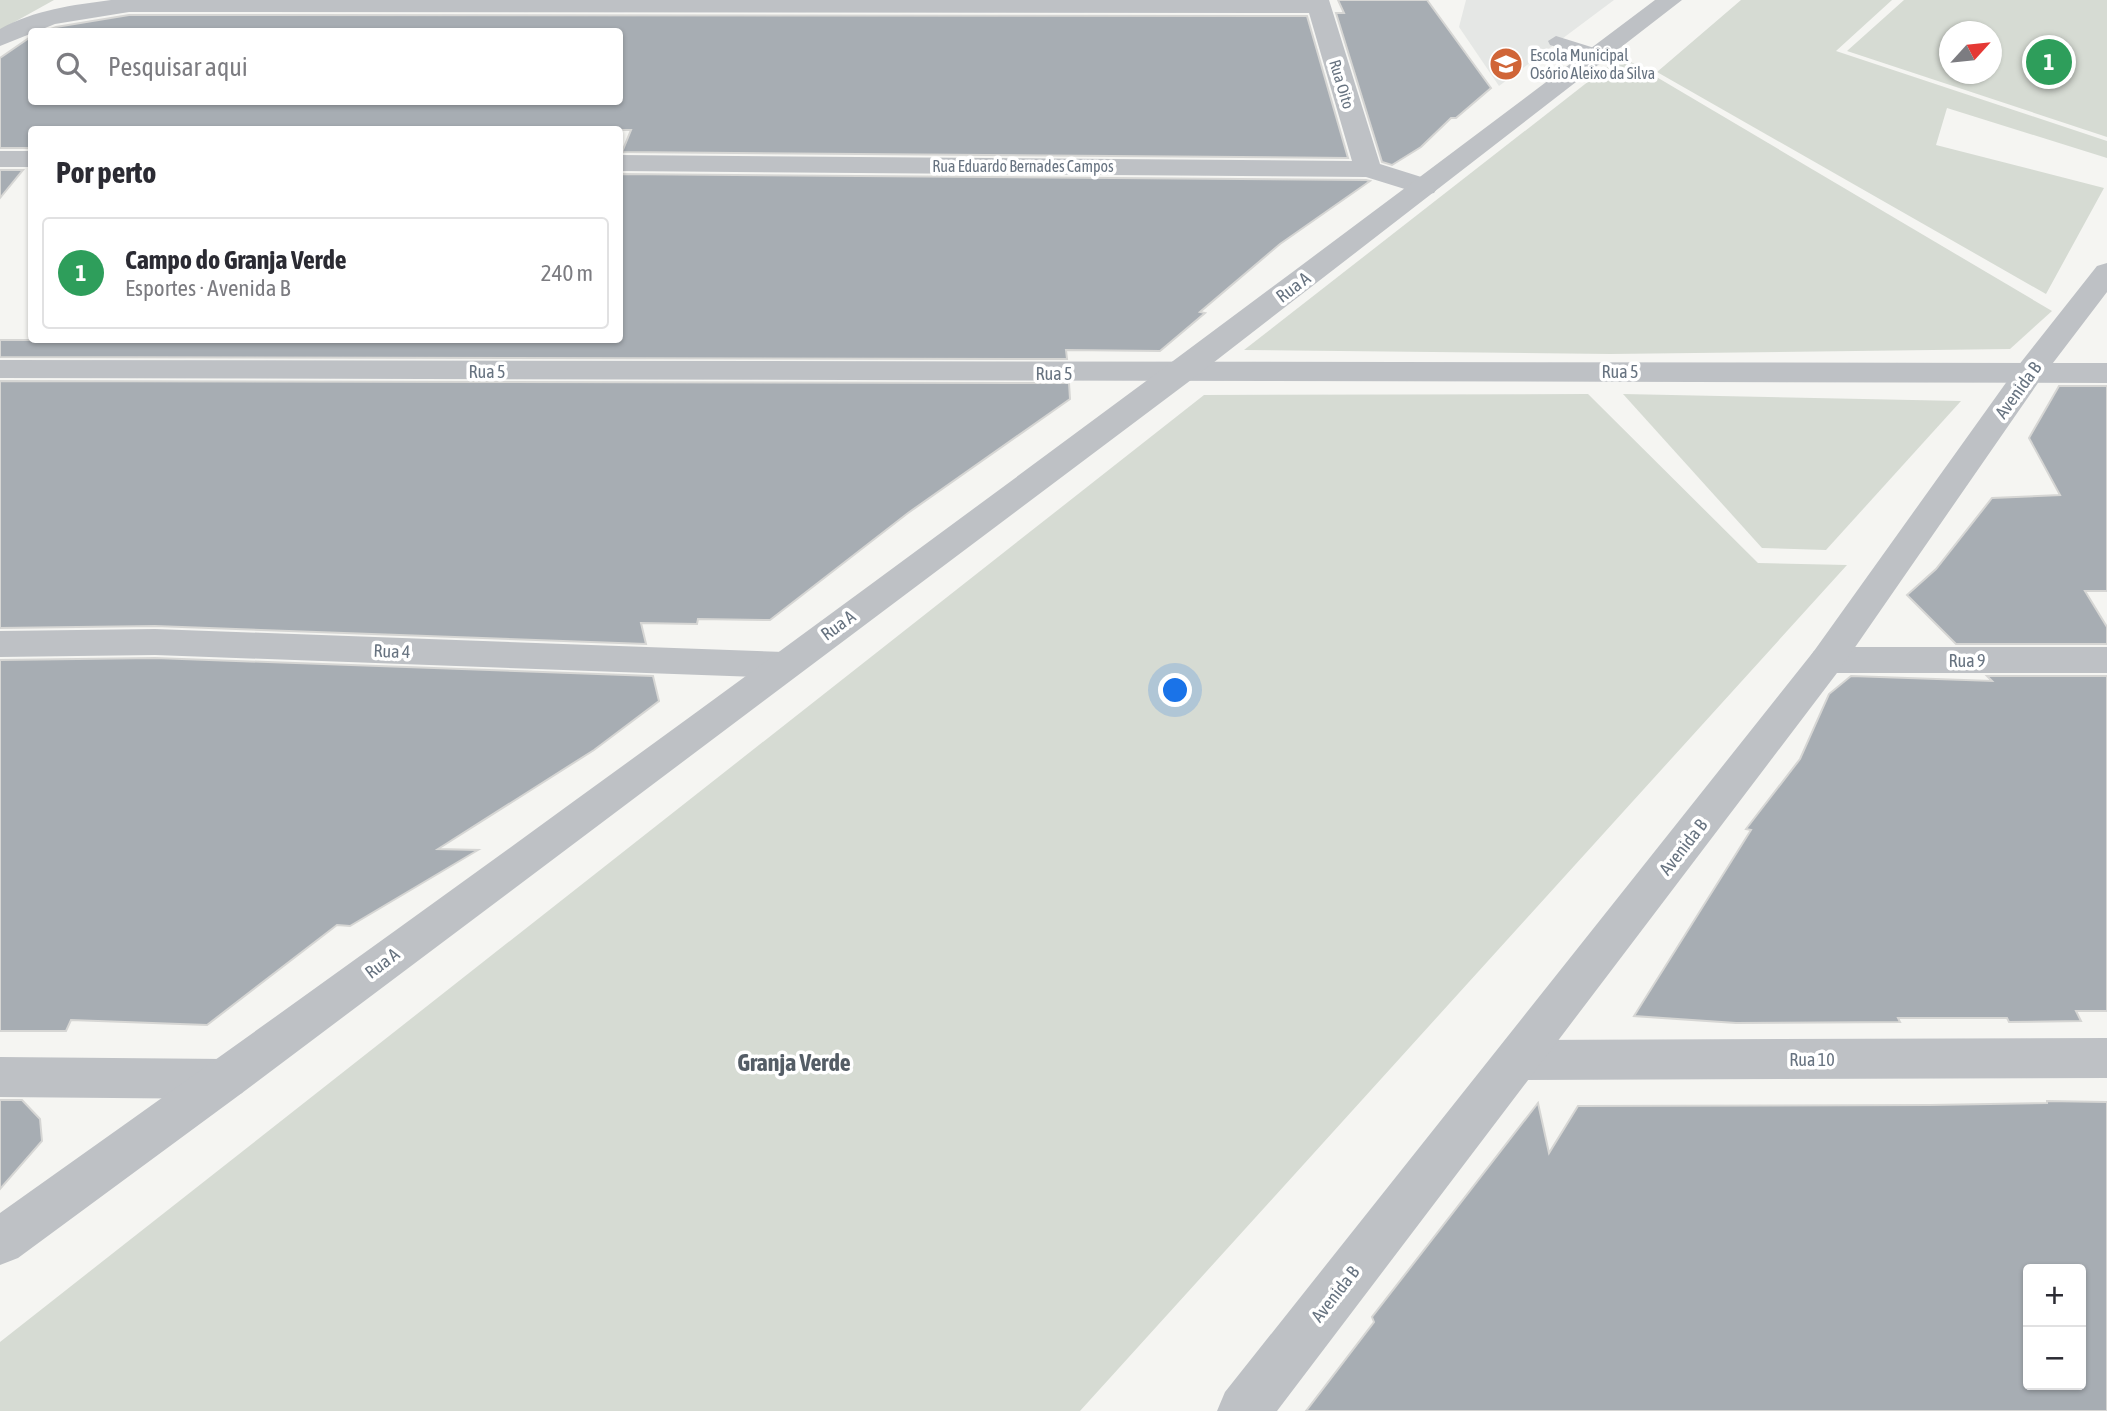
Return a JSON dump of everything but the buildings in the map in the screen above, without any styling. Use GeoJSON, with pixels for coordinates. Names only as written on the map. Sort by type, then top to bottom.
{"type":"FeatureCollection","features":[{"type":"Feature","properties":{"kind":"street","name":"Rua A"},"geometry":{"type":"LineString","coordinates":[[0,1242],[226,1079],[1180,373],[1670,0]]}},
{"type":"Feature","properties":{"kind":"street"},"geometry":{"type":"LineString","coordinates":[[0,39],[23,24],[70,13],[129,5],[345,2],[1318,3]]}},
{"type":"Feature","properties":{"kind":"street","name":"Rua Oito"},"geometry":{"type":"LineString","coordinates":[[1318,3],[1368,169]]}},
{"type":"Feature","properties":{"kind":"street"},"geometry":{"type":"LineString","coordinates":[[0,159],[28,159]]}},
{"type":"Feature","properties":{"kind":"street","name":"Rua Eduardo Bernades Campos"},"geometry":{"type":"LineString","coordinates":[[623,163],[1368,169],[1424,187]]}},
{"type":"Feature","properties":{"kind":"street","name":"Avenida B"},"geometry":{"type":"LineString","coordinates":[[1244,1411],[1828,660],[2029,373],[2107,272]]}},
{"type":"Feature","properties":{"kind":"street","name":"Rua 5"},"geometry":{"type":"LineString","coordinates":[[0,369],[2107,373]]}},
{"type":"Feature","properties":{"kind":"street","name":"Rua 4"},"geometry":{"type":"LineString","coordinates":[[0,644],[156,642],[784,665]]}},
{"type":"Feature","properties":{"kind":"street","name":"Rua 9"},"geometry":{"type":"LineString","coordinates":[[1828,660],[2107,660]]}},
{"type":"Feature","properties":{"kind":"street","name":"Rua 10"},"geometry":{"type":"LineString","coordinates":[[1517,1060],[2107,1058]]}},
{"type":"Feature","properties":{"kind":"street"},"geometry":{"type":"LineString","coordinates":[[0,1077],[226,1079]]}},
{"type":"Feature","properties":{"kind":"lane"},"geometry":{"type":"LineString","coordinates":[[1556,41],[1598,55]]}},
{"type":"Feature","properties":{"kind":"shaded area"},"geometry":{"type":"Polygon","coordinates":[[[0,0],[54,0],[0,30],[0,0]]]}},
{"type":"Feature","properties":{"kind":"shaded area","name":"Escola Municipal Osório Aleixo da Silva"},"geometry":{"type":"Polygon","coordinates":[[[1466,0],[1614,0],[1499,86],[1459,27],[1466,0]]]}},
{"type":"Feature","properties":{"kind":"shaded area"},"geometry":{"type":"Polygon","coordinates":[[[1741,0],[1892,0],[1836,51],[2107,141],[2107,158],[1947,108],[1936,145],[2104,188],[2046,294],[1657,72],[1741,0]]]}},
{"type":"Feature","properties":{"kind":"shaded area"},"geometry":{"type":"Polygon","coordinates":[[[1904,0],[2107,0],[2107,137],[1947,84],[2002,84],[2002,21],[1939,21],[1939,81],[1847,51],[1904,0]]]}},
{"type":"Feature","properties":{"kind":"shaded area"},"geometry":{"type":"Polygon","coordinates":[[[1621,56],[2052,311],[2010,349],[1610,354],[1244,350],[1621,56]]]}},
{"type":"Feature","properties":{"kind":"shaded area"},"geometry":{"type":"Polygon","coordinates":[[[1588,394],[1758,563],[1847,565],[1080,1411],[0,1411],[0,1342],[1204,395],[1588,394]]]}},
{"type":"Feature","properties":{"kind":"shaded area"},"geometry":{"type":"Polygon","coordinates":[[[1623,394],[1961,401],[1826,550],[1762,548],[1623,394]]]}},
{"type":"Feature","properties":{"kind":"place","name":"Campo do Granja Verde"},"geometry":{"type":"Point","coordinates":[2049,62]}},
{"type":"Feature","properties":{"kind":"place","name":"Escola Municipal Osório Aleixo da Silva"},"geometry":{"type":"Point","coordinates":[1506,64]}},
{"type":"Feature","properties":{"kind":"district","name":"Granja Verde"},"geometry":{"type":"Point","coordinates":[794,1062]}}]}
